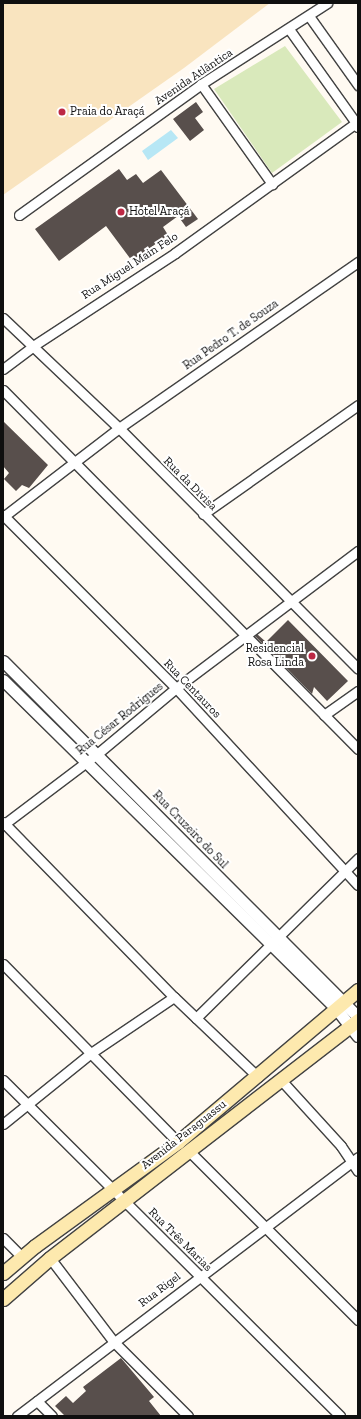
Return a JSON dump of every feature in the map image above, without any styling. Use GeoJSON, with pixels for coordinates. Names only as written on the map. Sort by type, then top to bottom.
{"type":"FeatureCollection","features":[{"type":"Feature","properties":{"kind":"main road","name":"Avenida Paraguassu"},"geometry":{"type":"LineString","coordinates":[[3,1273],[113,1189],[178,1142],[258,1077],[338,1004],[358,990]]}},
{"type":"Feature","properties":{"kind":"main road","name":"Avenida Paraguassu"},"geometry":{"type":"LineString","coordinates":[[3,1299],[50,1258],[190,1152],[281,1080],[356,1025]]}},
{"type":"Feature","properties":{"kind":"street","name":"Avenida Atlântica"},"geometry":{"type":"LineString","coordinates":[[19,216],[201,84],[289,29],[326,3]]}},
{"type":"Feature","properties":{"kind":"street"},"geometry":{"type":"LineString","coordinates":[[309,16],[358,85]]}},
{"type":"Feature","properties":{"kind":"street"},"geometry":{"type":"LineString","coordinates":[[289,29],[357,124]]}},
{"type":"Feature","properties":{"kind":"street"},"geometry":{"type":"LineString","coordinates":[[201,84],[272,184]]}},
{"type":"Feature","properties":{"kind":"street","name":"Rua Miguel Main Felo"},"geometry":{"type":"LineString","coordinates":[[3,369],[33,346],[176,253],[357,124]]}},
{"type":"Feature","properties":{"kind":"street","name":"Rua Pedro T. de Souza"},"geometry":{"type":"LineString","coordinates":[[3,516],[118,428],[358,262]]}},
{"type":"Feature","properties":{"kind":"street","name":"Rua da Divisa"},"geometry":{"type":"LineString","coordinates":[[3,318],[118,428],[358,669]]}},
{"type":"Feature","properties":{"kind":"street"},"geometry":{"type":"LineString","coordinates":[[3,390],[358,749]]}},
{"type":"Feature","properties":{"kind":"street"},"geometry":{"type":"LineString","coordinates":[[203,514],[358,405]]}},
{"type":"Feature","properties":{"kind":"street","name":"Rua Centauros"},"geometry":{"type":"LineString","coordinates":[[3,516],[176,688],[358,884]]}},
{"type":"Feature","properties":{"kind":"street","name":"Rua César Rodrigues"},"geometry":{"type":"LineString","coordinates":[[4,824],[97,754],[176,688],[245,634],[358,551]]}},
{"type":"Feature","properties":{"kind":"street","name":"Rua Cruzeiro do Sul"},"geometry":{"type":"LineString","coordinates":[[3,660],[176,835],[272,940]]}},
{"type":"Feature","properties":{"kind":"street","name":"Rua Cruzeiro do Sul"},"geometry":{"type":"LineString","coordinates":[[3,680],[166,843],[272,940],[338,1004],[356,1025]]}},
{"type":"Feature","properties":{"kind":"street"},"geometry":{"type":"LineString","coordinates":[[324,715],[358,691]]}},
{"type":"Feature","properties":{"kind":"street"},"geometry":{"type":"LineString","coordinates":[[4,824],[174,997],[258,1077]]}},
{"type":"Feature","properties":{"kind":"street"},"geometry":{"type":"LineString","coordinates":[[166,843],[176,835]]}},
{"type":"Feature","properties":{"kind":"street"},"geometry":{"type":"LineString","coordinates":[[196,1018],[272,940],[358,858]]}},
{"type":"Feature","properties":{"kind":"street"},"geometry":{"type":"LineString","coordinates":[[3,964],[178,1142]]}},
{"type":"Feature","properties":{"kind":"street"},"geometry":{"type":"LineString","coordinates":[[3,1124],[91,1053],[174,997]]}},
{"type":"Feature","properties":{"kind":"street","name":"Rua Três Marias"},"geometry":{"type":"LineString","coordinates":[[3,1080],[113,1189],[198,1277],[340,1416]]}},
{"type":"Feature","properties":{"kind":"street"},"geometry":{"type":"LineString","coordinates":[[281,1080],[355,1159],[358,1171]]}},
{"type":"Feature","properties":{"kind":"street"},"geometry":{"type":"LineString","coordinates":[[190,1152],[358,1320]]}},
{"type":"Feature","properties":{"kind":"street","name":"Rua Rigel"},"geometry":{"type":"LineString","coordinates":[[17,1416],[113,1341],[355,1159]]}},
{"type":"Feature","properties":{"kind":"street"},"geometry":{"type":"LineString","coordinates":[[3,1238],[22,1258]]}},
{"type":"Feature","properties":{"kind":"street"},"geometry":{"type":"LineString","coordinates":[[50,1258],[113,1341],[188,1416]]}},
{"type":"Feature","properties":{"kind":"street"},"geometry":{"type":"LineString","coordinates":[[38,1401],[52,1416]]}},
{"type":"Feature","properties":{"kind":"green space"},"geometry":{"type":"Polygon","coordinates":[[[285,46],[342,122],[272,173],[214,89],[285,46]]]}},
{"type":"Feature","properties":{"kind":"sand","name":"Praia do Araçá"},"geometry":{"type":"Polygon","coordinates":[[[3,3],[270,3],[184,68],[3,195],[3,3]]]}},
{"type":"Feature","properties":{"kind":"water"},"geometry":{"type":"Polygon","coordinates":[[[171,130],[178,138],[148,160],[142,151],[171,130]]]}},
{"type":"Feature","properties":{"kind":"building"},"geometry":{"type":"Polygon","coordinates":[[[196,102],[203,112],[195,118],[204,130],[190,141],[173,119],[196,102]]]}},
{"type":"Feature","properties":{"kind":"building","name":"Hotel Araçá"},"geometry":{"type":"Polygon","coordinates":[[[119,169],[127,180],[136,174],[143,183],[161,170],[198,219],[186,227],[178,216],[163,227],[168,235],[132,261],[106,226],[59,261],[35,229],[119,169]]]}},
{"type":"Feature","properties":{"kind":"building"},"geometry":{"type":"Polygon","coordinates":[[[3,421],[48,465],[29,488],[22,485],[16,491],[4,479],[9,473],[3,466],[3,421]]]}},
{"type":"Feature","properties":{"kind":"building"},"geometry":{"type":"Polygon","coordinates":[[[288,620],[348,681],[327,701],[314,687],[312,694],[255,636],[257,634],[266,642],[288,620]]]}},
{"type":"Feature","properties":{"kind":"building"},"geometry":{"type":"Polygon","coordinates":[[[121,1358],[154,1397],[149,1401],[161,1416],[65,1416],[55,1406],[66,1396],[73,1403],[86,1391],[83,1387],[121,1358]]]}},
{"type":"Feature","properties":{"kind":"place","name":"Praia do Araçá"},"geometry":{"type":"Point","coordinates":[62,112]}},
{"type":"Feature","properties":{"kind":"place","name":"Hotel Araçá"},"geometry":{"type":"Point","coordinates":[121,212]}},
{"type":"Feature","properties":{"kind":"place","name":"Residencial Rosa Linda"},"geometry":{"type":"Point","coordinates":[312,656]}}]}
